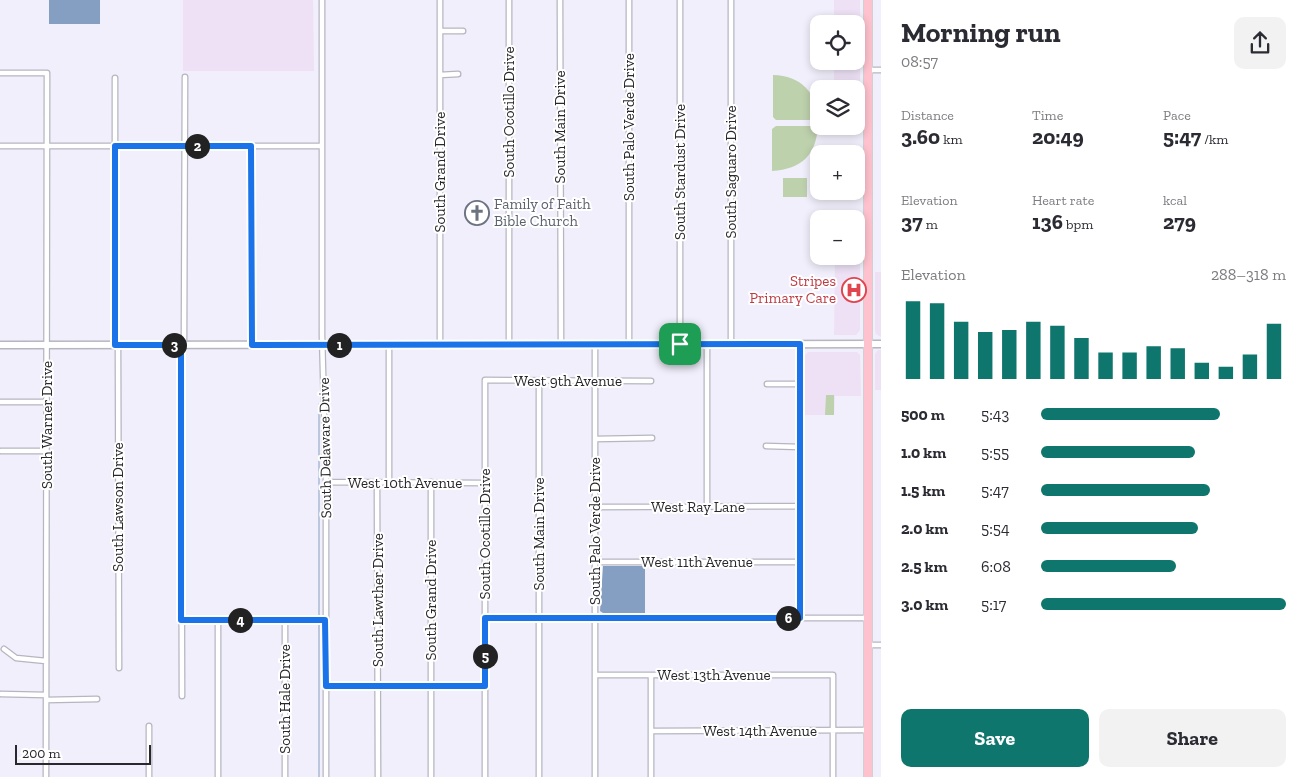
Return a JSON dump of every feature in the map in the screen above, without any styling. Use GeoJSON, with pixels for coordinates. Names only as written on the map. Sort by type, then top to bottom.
{"type":"FeatureCollection","features":[{"type":"Feature","properties":{"kind":"main road"},"geometry":{"type":"LineString","coordinates":[[868,0],[868,777]]}},
{"type":"Feature","properties":{"kind":"main road"},"geometry":{"type":"LineString","coordinates":[[0,345],[881,344]]}},
{"type":"Feature","properties":{"kind":"street","name":"South Delaware Drive"},"geometry":{"type":"LineString","coordinates":[[322,0],[322,345],[326,482],[321,620],[326,686],[326,777]]}},
{"type":"Feature","properties":{"kind":"street","name":"South Grand Drive"},"geometry":{"type":"LineString","coordinates":[[440,0],[440,344]]}},
{"type":"Feature","properties":{"kind":"street","name":"South Ocotillo Drive"},"geometry":{"type":"LineString","coordinates":[[509,0],[509,344]]}},
{"type":"Feature","properties":{"kind":"street","name":"South Main Drive"},"geometry":{"type":"LineString","coordinates":[[560,0],[560,344]]}},
{"type":"Feature","properties":{"kind":"street","name":"South Palo Verde Drive"},"geometry":{"type":"LineString","coordinates":[[629,0],[629,344]]}},
{"type":"Feature","properties":{"kind":"street","name":"South Stardust Drive"},"geometry":{"type":"LineString","coordinates":[[680,0],[680,344]]}},
{"type":"Feature","properties":{"kind":"street","name":"South Saguaro Drive"},"geometry":{"type":"LineString","coordinates":[[731,0],[731,344]]}},
{"type":"Feature","properties":{"kind":"street"},"geometry":{"type":"LineString","coordinates":[[440,31],[464,31]]}},
{"type":"Feature","properties":{"kind":"street"},"geometry":{"type":"LineString","coordinates":[[868,70],[881,70]]}},
{"type":"Feature","properties":{"kind":"street","name":"South Warner Drive"},"geometry":{"type":"LineString","coordinates":[[0,73],[47,73],[46,777]]}},
{"type":"Feature","properties":{"kind":"street"},"geometry":{"type":"LineString","coordinates":[[440,75],[458,74]]}},
{"type":"Feature","properties":{"kind":"street"},"geometry":{"type":"LineString","coordinates":[[182,696],[182,345],[185,77]]}},
{"type":"Feature","properties":{"kind":"street","name":"South Lawson Drive"},"geometry":{"type":"LineString","coordinates":[[115,78],[119,668]]}},
{"type":"Feature","properties":{"kind":"street"},"geometry":{"type":"LineString","coordinates":[[0,146],[322,146]]}},
{"type":"Feature","properties":{"kind":"street"},"geometry":{"type":"LineString","coordinates":[[251,146],[252,345]]}},
{"type":"Feature","properties":{"kind":"street","name":"South Palo Verde Drive"},"geometry":{"type":"LineString","coordinates":[[595,344],[595,777]]}},
{"type":"Feature","properties":{"kind":"street"},"geometry":{"type":"LineString","coordinates":[[706,344],[707,507]]}},
{"type":"Feature","properties":{"kind":"street"},"geometry":{"type":"LineString","coordinates":[[800,344],[800,618]]}},
{"type":"Feature","properties":{"kind":"street"},"geometry":{"type":"LineString","coordinates":[[389,345],[389,482]]}},
{"type":"Feature","properties":{"kind":"street","name":"South Ocotillo Drive"},"geometry":{"type":"LineString","coordinates":[[485,380],[485,777]]}},
{"type":"Feature","properties":{"kind":"street","name":"West 9th Avenue"},"geometry":{"type":"LineString","coordinates":[[485,380],[651,381]]}},
{"type":"Feature","properties":{"kind":"street","name":"South Main Drive"},"geometry":{"type":"LineString","coordinates":[[540,380],[540,777]]}},
{"type":"Feature","properties":{"kind":"street"},"geometry":{"type":"LineString","coordinates":[[767,384],[800,384]]}},
{"type":"Feature","properties":{"kind":"street"},"geometry":{"type":"LineString","coordinates":[[0,402],[47,402]]}},
{"type":"Feature","properties":{"kind":"street"},"geometry":{"type":"LineString","coordinates":[[595,439],[652,438]]}},
{"type":"Feature","properties":{"kind":"street"},"geometry":{"type":"LineString","coordinates":[[766,446],[800,447]]}},
{"type":"Feature","properties":{"kind":"street"},"geometry":{"type":"LineString","coordinates":[[0,451],[47,451]]}},
{"type":"Feature","properties":{"kind":"street","name":"West 10th Avenue"},"geometry":{"type":"LineString","coordinates":[[326,482],[485,483]]}},
{"type":"Feature","properties":{"kind":"street","name":"South Lawther Drive"},"geometry":{"type":"LineString","coordinates":[[377,482],[378,777]]}},
{"type":"Feature","properties":{"kind":"street","name":"South Grand Drive"},"geometry":{"type":"LineString","coordinates":[[431,482],[431,777]]}},
{"type":"Feature","properties":{"kind":"street","name":"West Ray Lane"},"geometry":{"type":"LineString","coordinates":[[595,507],[800,506]]}},
{"type":"Feature","properties":{"kind":"street","name":"West 11th Avenue"},"geometry":{"type":"LineString","coordinates":[[595,562],[800,562]]}},
{"type":"Feature","properties":{"kind":"street"},"geometry":{"type":"LineString","coordinates":[[485,618],[868,618]]}},
{"type":"Feature","properties":{"kind":"street"},"geometry":{"type":"LineString","coordinates":[[181,620],[321,620]]}},
{"type":"Feature","properties":{"kind":"street"},"geometry":{"type":"LineString","coordinates":[[218,620],[218,777]]}},
{"type":"Feature","properties":{"kind":"street","name":"South Hale Drive"},"geometry":{"type":"LineString","coordinates":[[285,620],[285,777]]}},
{"type":"Feature","properties":{"kind":"street"},"geometry":{"type":"LineString","coordinates":[[868,645],[881,645]]}},
{"type":"Feature","properties":{"kind":"street"},"geometry":{"type":"LineString","coordinates":[[4,649],[16,658],[46,661]]}},
{"type":"Feature","properties":{"kind":"street","name":"West 13th Avenue"},"geometry":{"type":"LineString","coordinates":[[595,675],[833,675],[833,730]]}},
{"type":"Feature","properties":{"kind":"street"},"geometry":{"type":"LineString","coordinates":[[651,675],[651,777]]}},
{"type":"Feature","properties":{"kind":"street"},"geometry":{"type":"LineString","coordinates":[[326,686],[485,686]]}},
{"type":"Feature","properties":{"kind":"street"},"geometry":{"type":"LineString","coordinates":[[2,694],[97,699]]}},
{"type":"Feature","properties":{"kind":"street"},"geometry":{"type":"LineString","coordinates":[[149,726],[149,777]]}},
{"type":"Feature","properties":{"kind":"street"},"geometry":{"type":"LineString","coordinates":[[833,730],[833,777]]}},
{"type":"Feature","properties":{"kind":"street","name":"West 14th Avenue"},"geometry":{"type":"LineString","coordinates":[[651,731],[868,730]]}},
{"type":"Feature","properties":{"kind":"shaded area"},"geometry":{"type":"Polygon","coordinates":[[[183,0],[313,0],[314,71],[183,71],[183,0]]]}},
{"type":"Feature","properties":{"kind":"shaded area"},"geometry":{"type":"Polygon","coordinates":[[[834,0],[860,0],[860,15],[834,15],[834,0]]]}},
{"type":"Feature","properties":{"kind":"shaded area"},"geometry":{"type":"Polygon","coordinates":[[[834,70],[860,70],[860,80],[834,80],[834,70]]]}},
{"type":"Feature","properties":{"kind":"shaded area"},"geometry":{"type":"Polygon","coordinates":[[[835,265],[860,265],[860,330],[856,335],[834,335],[835,265]]]}},
{"type":"Feature","properties":{"kind":"shaded area"},"geometry":{"type":"Polygon","coordinates":[[[875,272],[881,272],[881,337],[875,331],[875,272]]]}},
{"type":"Feature","properties":{"kind":"shaded area"},"geometry":{"type":"Polygon","coordinates":[[[878,350],[881,350],[881,390],[875,390],[875,354],[878,350]]]}},
{"type":"Feature","properties":{"kind":"shaded area"},"geometry":{"type":"Polygon","coordinates":[[[808,352],[857,352],[860,355],[861,396],[835,396],[834,415],[804,415],[804,356],[808,352]]]}},
{"type":"Feature","properties":{"kind":"green space"},"geometry":{"type":"Polygon","coordinates":[[[773,75],[792,79],[806,87],[810,93],[810,120],[776,120],[773,117],[773,75]]]}},
{"type":"Feature","properties":{"kind":"green space"},"geometry":{"type":"Polygon","coordinates":[[[776,126],[810,126],[810,135],[817,136],[814,145],[810,145],[810,152],[806,159],[792,167],[772,171],[772,129],[776,126]]]}},
{"type":"Feature","properties":{"kind":"green space"},"geometry":{"type":"Polygon","coordinates":[[[783,178],[807,178],[807,197],[783,197],[783,178]]]}},
{"type":"Feature","properties":{"kind":"green space"},"geometry":{"type":"Polygon","coordinates":[[[826,395],[834,395],[834,415],[825,415],[826,395]]]}},
{"type":"Feature","properties":{"kind":"water"},"geometry":{"type":"Polygon","coordinates":[[[49,0],[100,0],[100,24],[49,24],[49,0]]]}},
{"type":"Feature","properties":{"kind":"water"},"geometry":{"type":"Polygon","coordinates":[[[603,566],[645,566],[645,614],[603,613],[600,611],[603,566]]]}},
{"type":"Feature","properties":{"kind":"waterway"},"geometry":{"type":"LineString","coordinates":[[319,404],[319,618]]}},
{"type":"Feature","properties":{"kind":"waterway"},"geometry":{"type":"LineString","coordinates":[[319,622],[319,777]]}},
{"type":"Feature","properties":{"kind":"place","name":"Family of Faith Bible Church"},"geometry":{"type":"Point","coordinates":[477,213]}},
{"type":"Feature","properties":{"kind":"place","name":"Stripes Primary Care"},"geometry":{"type":"Point","coordinates":[854,290]}},
{"type":"Feature","properties":{"kind":"route"},"geometry":{"type":"LineString","coordinates":[[115,146],[251,146],[252,345],[680,344],[800,344],[800,618],[485,618],[485,686],[326,686],[325,620],[181,620],[181,345],[115,345],[115,146]]}}]}
